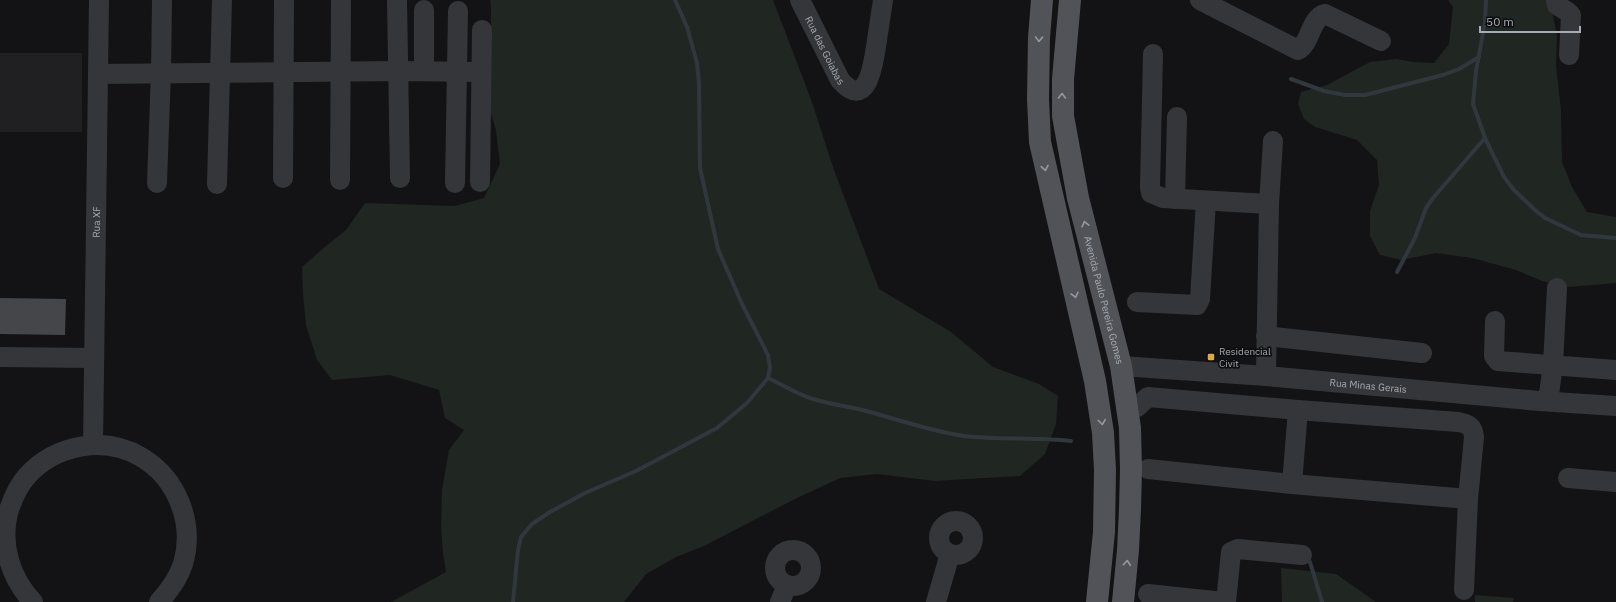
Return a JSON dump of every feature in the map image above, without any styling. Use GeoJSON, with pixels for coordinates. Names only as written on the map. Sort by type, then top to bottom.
{"type":"FeatureCollection","features":[{"type":"Feature","properties":{"kind":"main road"},"geometry":{"type":"LineString","coordinates":[[1042,0],[1039,32],[1038,99],[1040,142],[1095,382],[1103,433],[1105,470],[1104,532],[1096,602]]}},
{"type":"Feature","properties":{"kind":"main road","name":"Avenida Paulo Pereira Gomes"},"geometry":{"type":"LineString","coordinates":[[1070,0],[1063,79],[1063,116],[1077,191],[1121,366],[1128,408],[1131,470],[1128,550],[1123,602]]}},
{"type":"Feature","properties":{"kind":"street","name":"Rua XF"},"geometry":{"type":"LineString","coordinates":[[93,445],[98,0]]}},
{"type":"Feature","properties":{"kind":"street"},"geometry":{"type":"LineString","coordinates":[[157,183],[162,0]]}},
{"type":"Feature","properties":{"kind":"street"},"geometry":{"type":"LineString","coordinates":[[217,184],[222,0]]}},
{"type":"Feature","properties":{"kind":"street"},"geometry":{"type":"LineString","coordinates":[[283,178],[284,0]]}},
{"type":"Feature","properties":{"kind":"street"},"geometry":{"type":"LineString","coordinates":[[340,180],[341,0]]}},
{"type":"Feature","properties":{"kind":"street"},"geometry":{"type":"LineString","coordinates":[[397,0],[400,178]]}},
{"type":"Feature","properties":{"kind":"street","name":"Rua das Goiabas"},"geometry":{"type":"LineString","coordinates":[[800,0],[840,80],[845,86],[857,91],[869,82],[873,70],[883,0]]}},
{"type":"Feature","properties":{"kind":"street"},"geometry":{"type":"LineString","coordinates":[[1200,0],[1298,50],[1302,46],[1318,18],[1325,14],[1381,41]]}},
{"type":"Feature","properties":{"kind":"street"},"geometry":{"type":"LineString","coordinates":[[1556,0],[1557,5],[1571,15],[1569,56]]}},
{"type":"Feature","properties":{"kind":"street"},"geometry":{"type":"LineString","coordinates":[[424,10],[424,71]]}},
{"type":"Feature","properties":{"kind":"street"},"geometry":{"type":"LineString","coordinates":[[455,183],[458,11]]}},
{"type":"Feature","properties":{"kind":"street"},"geometry":{"type":"LineString","coordinates":[[480,182],[482,30]]}},
{"type":"Feature","properties":{"kind":"street"},"geometry":{"type":"LineString","coordinates":[[1153,54],[1151,193],[1163,198],[1269,204]]}},
{"type":"Feature","properties":{"kind":"street"},"geometry":{"type":"LineString","coordinates":[[98,74],[399,70],[481,72]]}},
{"type":"Feature","properties":{"kind":"street"},"geometry":{"type":"LineString","coordinates":[[1175,199],[1177,117]]}},
{"type":"Feature","properties":{"kind":"street"},"geometry":{"type":"LineString","coordinates":[[1266,376],[1269,204],[1273,141]]}},
{"type":"Feature","properties":{"kind":"street"},"geometry":{"type":"LineString","coordinates":[[1138,302],[1197,305],[1200,299],[1206,201]]}},
{"type":"Feature","properties":{"kind":"street"},"geometry":{"type":"LineString","coordinates":[[1548,402],[1553,365],[1557,288]]}},
{"type":"Feature","properties":{"kind":"street"},"geometry":{"type":"LineString","coordinates":[[1495,321],[1495,359],[1498,361],[1616,370]]}},
{"type":"Feature","properties":{"kind":"street"},"geometry":{"type":"LineString","coordinates":[[1266,336],[1422,353]]}},
{"type":"Feature","properties":{"kind":"street"},"geometry":{"type":"LineString","coordinates":[[0,357],[94,358]]}},
{"type":"Feature","properties":{"kind":"street","name":"Rua Minas Gerais"},"geometry":{"type":"LineString","coordinates":[[1121,366],[1266,376],[1548,402],[1616,406]]}},
{"type":"Feature","properties":{"kind":"street"},"geometry":{"type":"LineString","coordinates":[[1128,408],[1137,407],[1148,397],[1458,422],[1467,424],[1473,431],[1474,437],[1468,499],[1464,590]]}},
{"type":"Feature","properties":{"kind":"street"},"geometry":{"type":"LineString","coordinates":[[1292,484],[1298,410]]}},
{"type":"Feature","properties":{"kind":"street"},"geometry":{"type":"LineString","coordinates":[[33,602],[23,592],[11,570],[5,546],[6,521],[13,497],[27,476],[46,460],[68,449],[93,445],[118,447],[140,456],[160,472],[175,491],[184,515],[187,540],[183,564],[172,587],[159,602]]}},
{"type":"Feature","properties":{"kind":"street"},"geometry":{"type":"LineString","coordinates":[[1148,469],[1292,484],[1468,499]]}},
{"type":"Feature","properties":{"kind":"street"},"geometry":{"type":"LineString","coordinates":[[1568,478],[1616,482]]}},
{"type":"Feature","properties":{"kind":"street"},"geometry":{"type":"LineString","coordinates":[[1148,594],[1225,602],[1231,552],[1234,550],[1238,549],[1302,555]]}},
{"type":"Feature","properties":{"kind":"street"},"geometry":{"type":"LineString","coordinates":[[936,602],[950,554]]}},
{"type":"Feature","properties":{"kind":"shaded area"},"geometry":{"type":"Polygon","coordinates":[[[490,0],[773,0],[812,102],[834,170],[879,289],[951,332],[993,367],[1039,384],[1058,396],[1056,424],[1045,454],[1020,476],[935,481],[877,474],[840,478],[795,499],[704,546],[676,557],[646,574],[624,602],[391,602],[446,572],[441,527],[442,490],[449,450],[464,430],[445,418],[439,390],[390,375],[332,380],[317,360],[306,325],[302,267],[346,230],[365,203],[455,206],[484,198],[500,164],[496,130],[487,101],[491,38],[490,0]]]}},
{"type":"Feature","properties":{"kind":"shaded area"},"geometry":{"type":"Polygon","coordinates":[[[1448,0],[1550,0],[1557,36],[1556,66],[1561,110],[1562,162],[1572,187],[1587,212],[1616,217],[1616,283],[1569,287],[1542,281],[1516,270],[1472,258],[1436,253],[1401,260],[1380,255],[1370,236],[1370,211],[1379,185],[1377,160],[1357,140],[1315,127],[1304,119],[1298,104],[1301,92],[1327,85],[1370,62],[1396,59],[1413,62],[1434,63],[1449,44],[1453,7],[1448,0]]]}},
{"type":"Feature","properties":{"kind":"shaded area"},"geometry":{"type":"Polygon","coordinates":[[[0,53],[82,53],[82,132],[0,132],[0,53]]]}},
{"type":"Feature","properties":{"kind":"shaded area"},"geometry":{"type":"Polygon","coordinates":[[[1281,568],[1336,574],[1376,602],[1282,602],[1281,568]]]}},
{"type":"Feature","properties":{"kind":"shaded area"},"geometry":{"type":"Polygon","coordinates":[[[1475,595],[1514,598],[1513,602],[1475,602],[1475,595]]]}},
{"type":"Feature","properties":{"kind":"building"},"geometry":{"type":"Polygon","coordinates":[[[0,298],[66,299],[65,335],[0,334],[0,298]]]}},
{"type":"Feature","properties":{"kind":"waterway"},"geometry":{"type":"LineString","coordinates":[[513,602],[518,550],[521,537],[532,524],[550,512],[585,493],[636,471],[717,428],[747,403],[768,378],[770,368],[768,355],[742,304],[718,249],[700,168],[699,83],[697,63],[687,27],[675,0]]}},
{"type":"Feature","properties":{"kind":"waterway"},"geometry":{"type":"LineString","coordinates":[[1486,0],[1485,22],[1476,71],[1473,104],[1485,138],[1504,177],[1514,190],[1545,218],[1581,235],[1616,238]]}},
{"type":"Feature","properties":{"kind":"waterway"},"geometry":{"type":"LineString","coordinates":[[1291,79],[1324,91],[1345,95],[1365,95],[1443,75],[1459,69],[1479,57]]}},
{"type":"Feature","properties":{"kind":"waterway"},"geometry":{"type":"LineString","coordinates":[[1397,272],[1415,238],[1426,208],[1485,138]]}},
{"type":"Feature","properties":{"kind":"waterway"},"geometry":{"type":"LineString","coordinates":[[768,378],[813,399],[863,410],[951,434],[991,438],[1071,441]]}},
{"type":"Feature","properties":{"kind":"waterway"},"geometry":{"type":"LineString","coordinates":[[1310,562],[1322,602]]}},
{"type":"Feature","properties":{"kind":"place","name":"Residencial Civit"},"geometry":{"type":"Point","coordinates":[1211,357]}}]}
